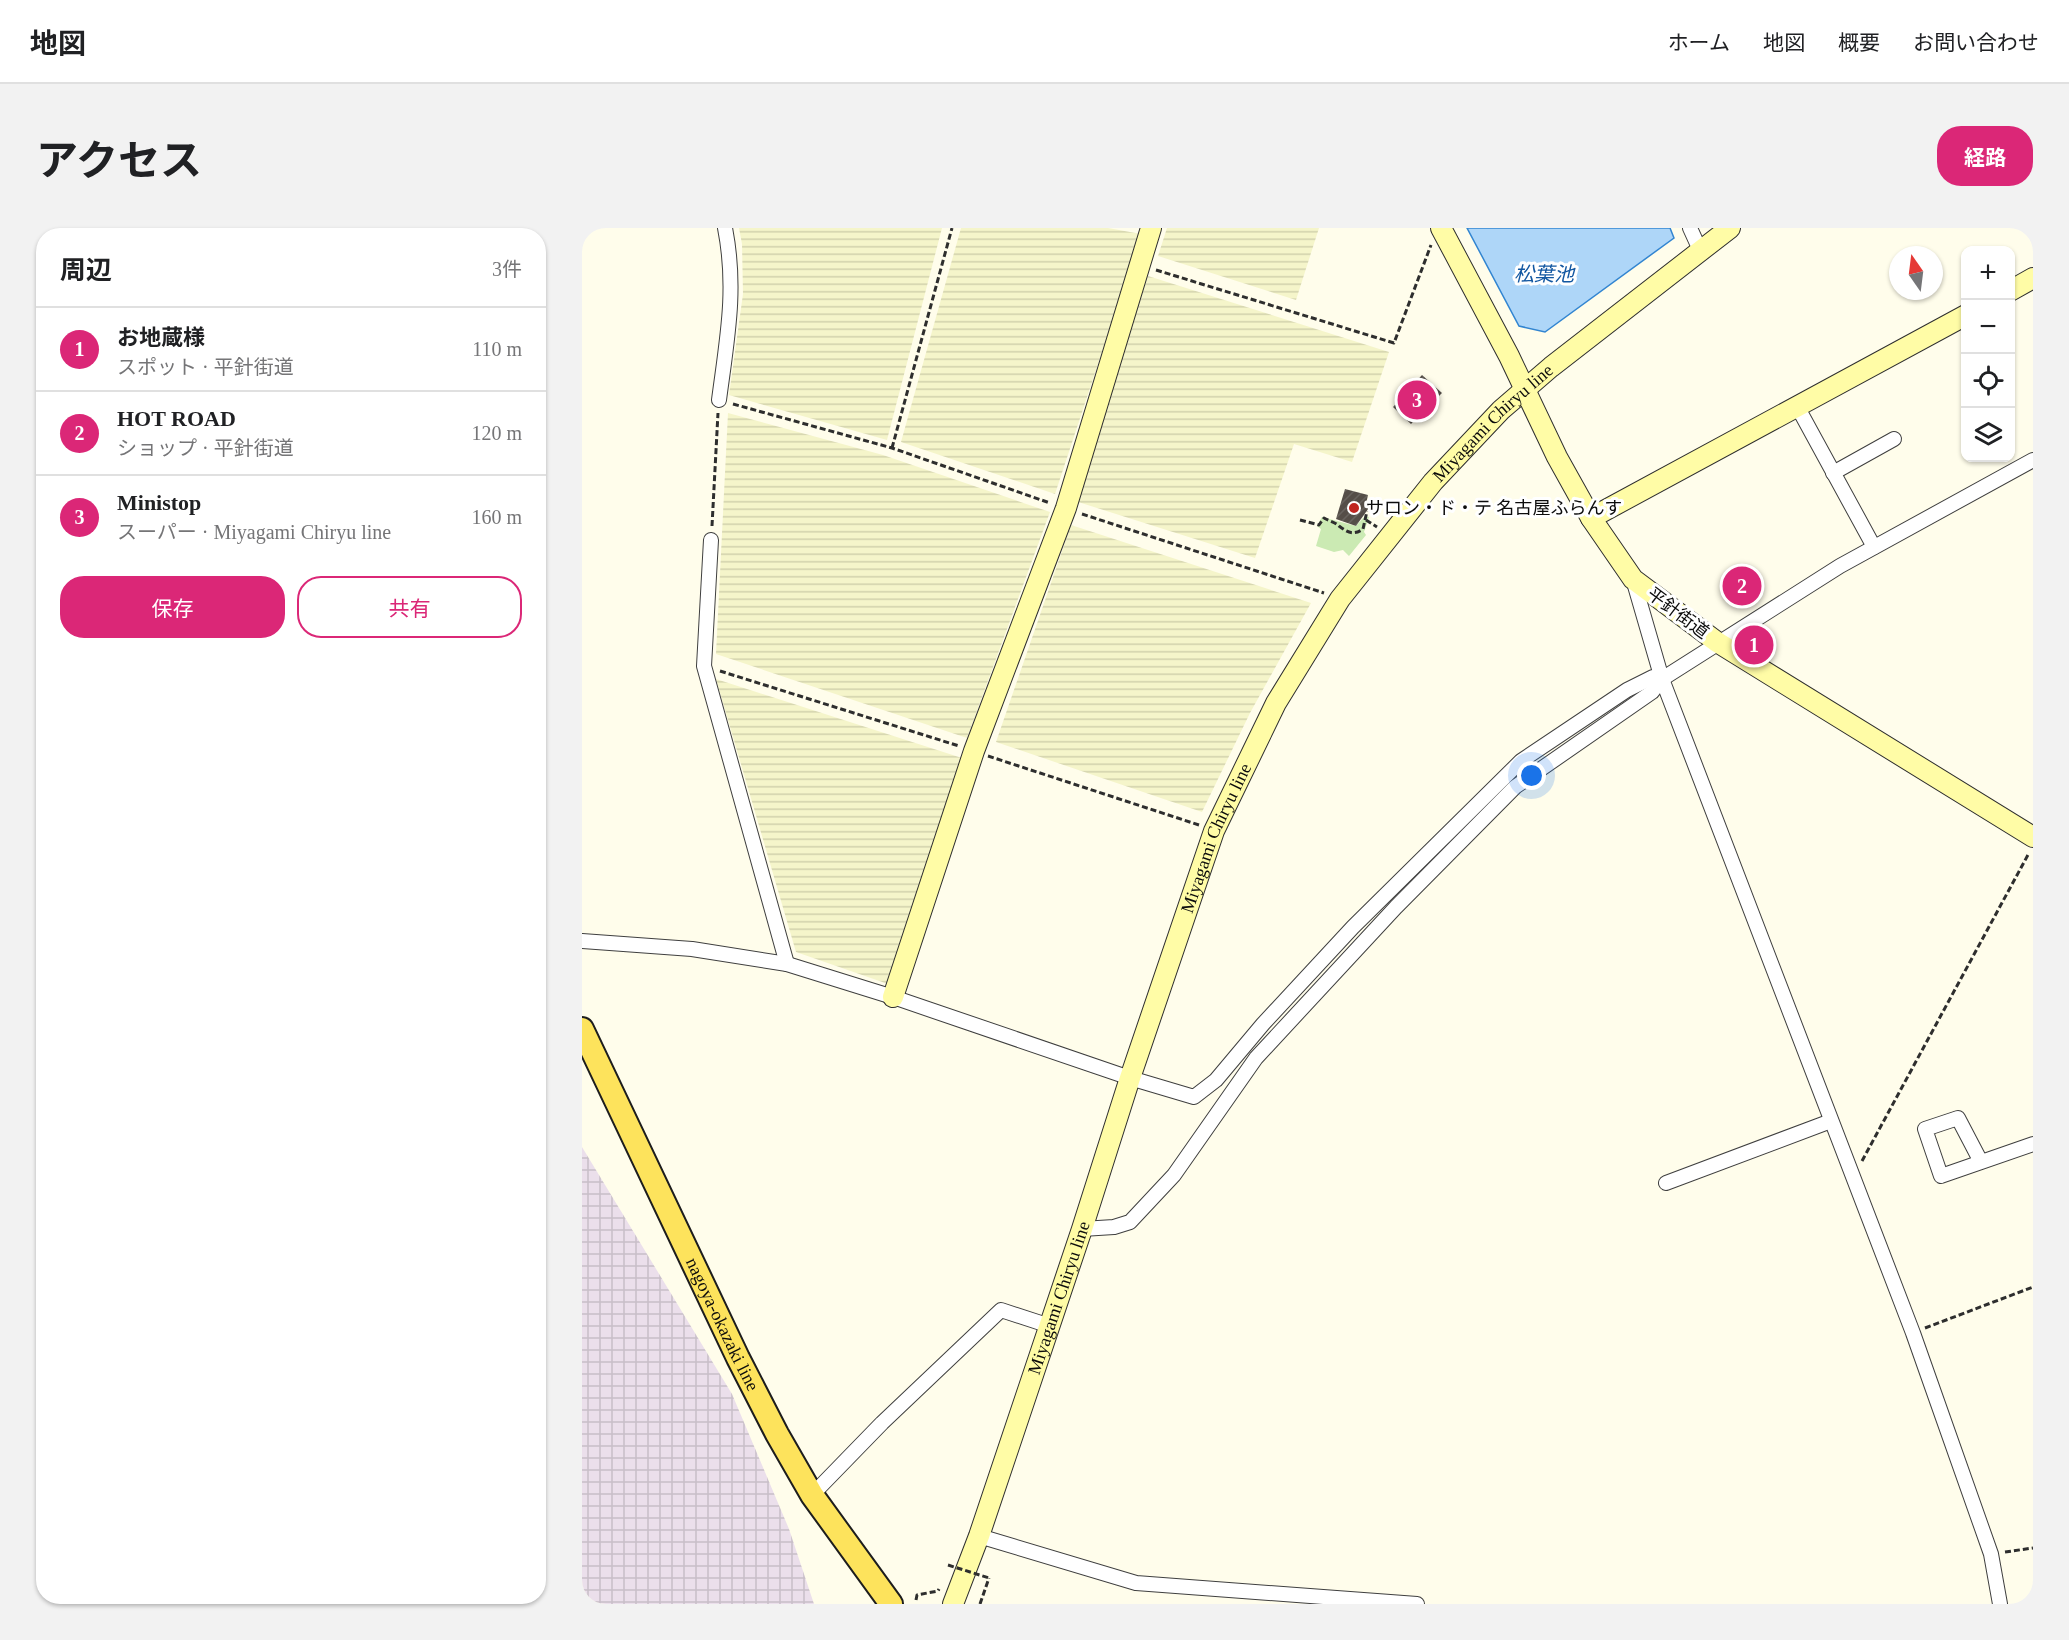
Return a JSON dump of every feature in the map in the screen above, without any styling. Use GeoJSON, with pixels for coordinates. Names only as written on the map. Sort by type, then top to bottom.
{"type":"FeatureCollection","features":[{"type":"Feature","properties":{"kind":"main road","name":"nagoya-okazaki line"},"geometry":{"type":"LineString","coordinates":[[582,1029],[738,1358],[777,1434],[812,1495],[891,1604]]}},
{"type":"Feature","properties":{"kind":"street"},"geometry":{"type":"LineString","coordinates":[[719,400],[731,308],[730,258],[725,228]]}},
{"type":"Feature","properties":{"kind":"street"},"geometry":{"type":"LineString","coordinates":[[893,997],[974,751],[1066,508],[1151,228]]}},
{"type":"Feature","properties":{"kind":"street"},"geometry":{"type":"LineString","coordinates":[[1690,228],[1700,250]]}},
{"type":"Feature","properties":{"kind":"street","name":"Miyagami Chiryu line"},"geometry":{"type":"LineString","coordinates":[[953,1604],[979,1536],[1050,1326],[1130,1078],[1214,831],[1276,703],[1340,599],[1433,482],[1501,410],[1730,228]]}},
{"type":"Feature","properties":{"kind":"street","name":"平針街道"},"geometry":{"type":"LineString","coordinates":[[1437,233],[1509,356],[1557,458],[1591,518],[1634,579],[1718,642],[2033,837]]}},
{"type":"Feature","properties":{"kind":"street"},"geometry":{"type":"LineString","coordinates":[[2015,288],[2033,278]]}},
{"type":"Feature","properties":{"kind":"street"},"geometry":{"type":"LineString","coordinates":[[1591,518],[1961,317]]}},
{"type":"Feature","properties":{"kind":"street"},"geometry":{"type":"LineString","coordinates":[[1797,406],[1874,547]]}},
{"type":"Feature","properties":{"kind":"street"},"geometry":{"type":"LineString","coordinates":[[1833,472],[1894,439]]}},
{"type":"Feature","properties":{"kind":"street"},"geometry":{"type":"LineString","coordinates":[[1082,1229],[1114,1227],[1130,1222],[1174,1175],[1256,1058],[1396,907],[1515,787],[1652,692],[1662,679],[1718,642],[1840,566],[2033,460]]}},
{"type":"Feature","properties":{"kind":"street"},"geometry":{"type":"LineString","coordinates":[[711,540],[704,666],[787,964]]}},
{"type":"Feature","properties":{"kind":"street"},"geometry":{"type":"LineString","coordinates":[[1634,579],[1662,679],[1912,1333],[1991,1554],[2000,1604]]}},
{"type":"Feature","properties":{"kind":"street"},"geometry":{"type":"LineString","coordinates":[[582,941],[692,949],[787,964],[893,997],[1130,1078],[1194,1097],[1216,1080],[1263,1024],[1353,927],[1521,761],[1627,690],[1653,677],[1662,679]]}},
{"type":"Feature","properties":{"kind":"street"},"geometry":{"type":"LineString","coordinates":[[1981,1162],[1958,1118],[1925,1129],[1941,1176],[2033,1144]]}},
{"type":"Feature","properties":{"kind":"street"},"geometry":{"type":"LineString","coordinates":[[1666,1183],[1831,1120]]}},
{"type":"Feature","properties":{"kind":"street"},"geometry":{"type":"LineString","coordinates":[[812,1495],[882,1423],[1001,1310],[1050,1326]]}},
{"type":"Feature","properties":{"kind":"street"},"geometry":{"type":"LineString","coordinates":[[979,1536],[1136,1583],[1417,1604]]}},
{"type":"Feature","properties":{"kind":"path"},"geometry":{"type":"LineString","coordinates":[[891,448],[952,228]]}},
{"type":"Feature","properties":{"kind":"path"},"geometry":{"type":"LineString","coordinates":[[1140,265],[1394,343],[1437,233]]}},
{"type":"Feature","properties":{"kind":"path"},"geometry":{"type":"LineString","coordinates":[[711,540],[719,400],[891,448],[1340,599]]}},
{"type":"Feature","properties":{"kind":"path"},"geometry":{"type":"LineString","coordinates":[[1300,520],[1319,525],[1324,518],[1337,524],[1344,531],[1360,532],[1366,520],[1367,511]]}},
{"type":"Feature","properties":{"kind":"path"},"geometry":{"type":"LineString","coordinates":[[1366,520],[1378,528]]}},
{"type":"Feature","properties":{"kind":"path"},"geometry":{"type":"LineString","coordinates":[[1853,1178],[2033,846]]}},
{"type":"Feature","properties":{"kind":"path"},"geometry":{"type":"LineString","coordinates":[[1912,1333],[2033,1287]]}},
{"type":"Feature","properties":{"kind":"path"},"geometry":{"type":"LineString","coordinates":[[1991,1554],[2033,1548]]}},
{"type":"Feature","properties":{"kind":"path"},"geometry":{"type":"LineString","coordinates":[[945,1573],[948,1564],[989,1578],[980,1604]]}},
{"type":"Feature","properties":{"kind":"path"},"geometry":{"type":"LineString","coordinates":[[916,1600],[917,1595],[938,1591],[941,1582]]}},
{"type":"Feature","properties":{"kind":"shaded area"},"geometry":{"type":"Polygon","coordinates":[[[582,1147],[732,1394],[789,1529],[814,1604],[582,1604],[582,1147]]]}},
{"type":"Feature","properties":{"kind":"green space"},"geometry":{"type":"Polygon","coordinates":[[[739,228],[942,228],[887,440],[729,395],[743,294],[742,244],[739,228]]]}},
{"type":"Feature","properties":{"kind":"green space"},"geometry":{"type":"Polygon","coordinates":[[[961,228],[1108,228],[1141,234],[1055,494],[901,442],[961,228]]]}},
{"type":"Feature","properties":{"kind":"green space"},"geometry":{"type":"Polygon","coordinates":[[[1167,228],[1319,228],[1296,300],[1158,256],[1167,228]]]}},
{"type":"Feature","properties":{"kind":"green space"},"geometry":{"type":"Polygon","coordinates":[[[1148,276],[1389,352],[1352,462],[1294,444],[1255,558],[1075,501],[1148,276]]]}},
{"type":"Feature","properties":{"kind":"green space"},"geometry":{"type":"Polygon","coordinates":[[[728,413],[883,455],[1050,512],[967,738],[716,654],[728,413]]]}},
{"type":"Feature","properties":{"kind":"green space"},"geometry":{"type":"Polygon","coordinates":[[[1365,516],[1369,517],[1364,532],[1366,535],[1349,556],[1343,550],[1334,552],[1316,546],[1321,529],[1317,526],[1322,517],[1356,526],[1365,516]]]}},
{"type":"Feature","properties":{"kind":"green space"},"geometry":{"type":"Polygon","coordinates":[[[1071,525],[1311,603],[1250,713],[1202,812],[996,742],[1071,525]]]}},
{"type":"Feature","properties":{"kind":"green space"},"geometry":{"type":"Polygon","coordinates":[[[716,679],[962,758],[888,984],[796,952],[716,679]]]}},
{"type":"Feature","properties":{"kind":"water","name":"松葉池"},"geometry":{"type":"Polygon","coordinates":[[[1467,228],[1670,228],[1674,238],[1545,332],[1519,326],[1467,228]]]}},
{"type":"Feature","properties":{"kind":"building"},"geometry":{"type":"Polygon","coordinates":[[[1422,375],[1442,393],[1411,424],[1393,407],[1422,375]]]}},
{"type":"Feature","properties":{"kind":"building","name":"サロン・ド・テ 名古屋ふらんす"},"geometry":{"type":"Polygon","coordinates":[[[1345,489],[1368,495],[1366,504],[1371,505],[1356,526],[1336,519],[1345,489]]]}},
{"type":"Feature","properties":{"kind":"place","name":"Ministop"},"geometry":{"type":"Point","coordinates":[1417,400]}},
{"type":"Feature","properties":{"kind":"place","name":"サロン・ド・テ 名古屋ふらんす"},"geometry":{"type":"Point","coordinates":[1354,508]}},
{"type":"Feature","properties":{"kind":"place","name":"HOT ROAD"},"geometry":{"type":"Point","coordinates":[1742,586]}},
{"type":"Feature","properties":{"kind":"place","name":"お地蔵様"},"geometry":{"type":"Point","coordinates":[1754,645]}}]}
